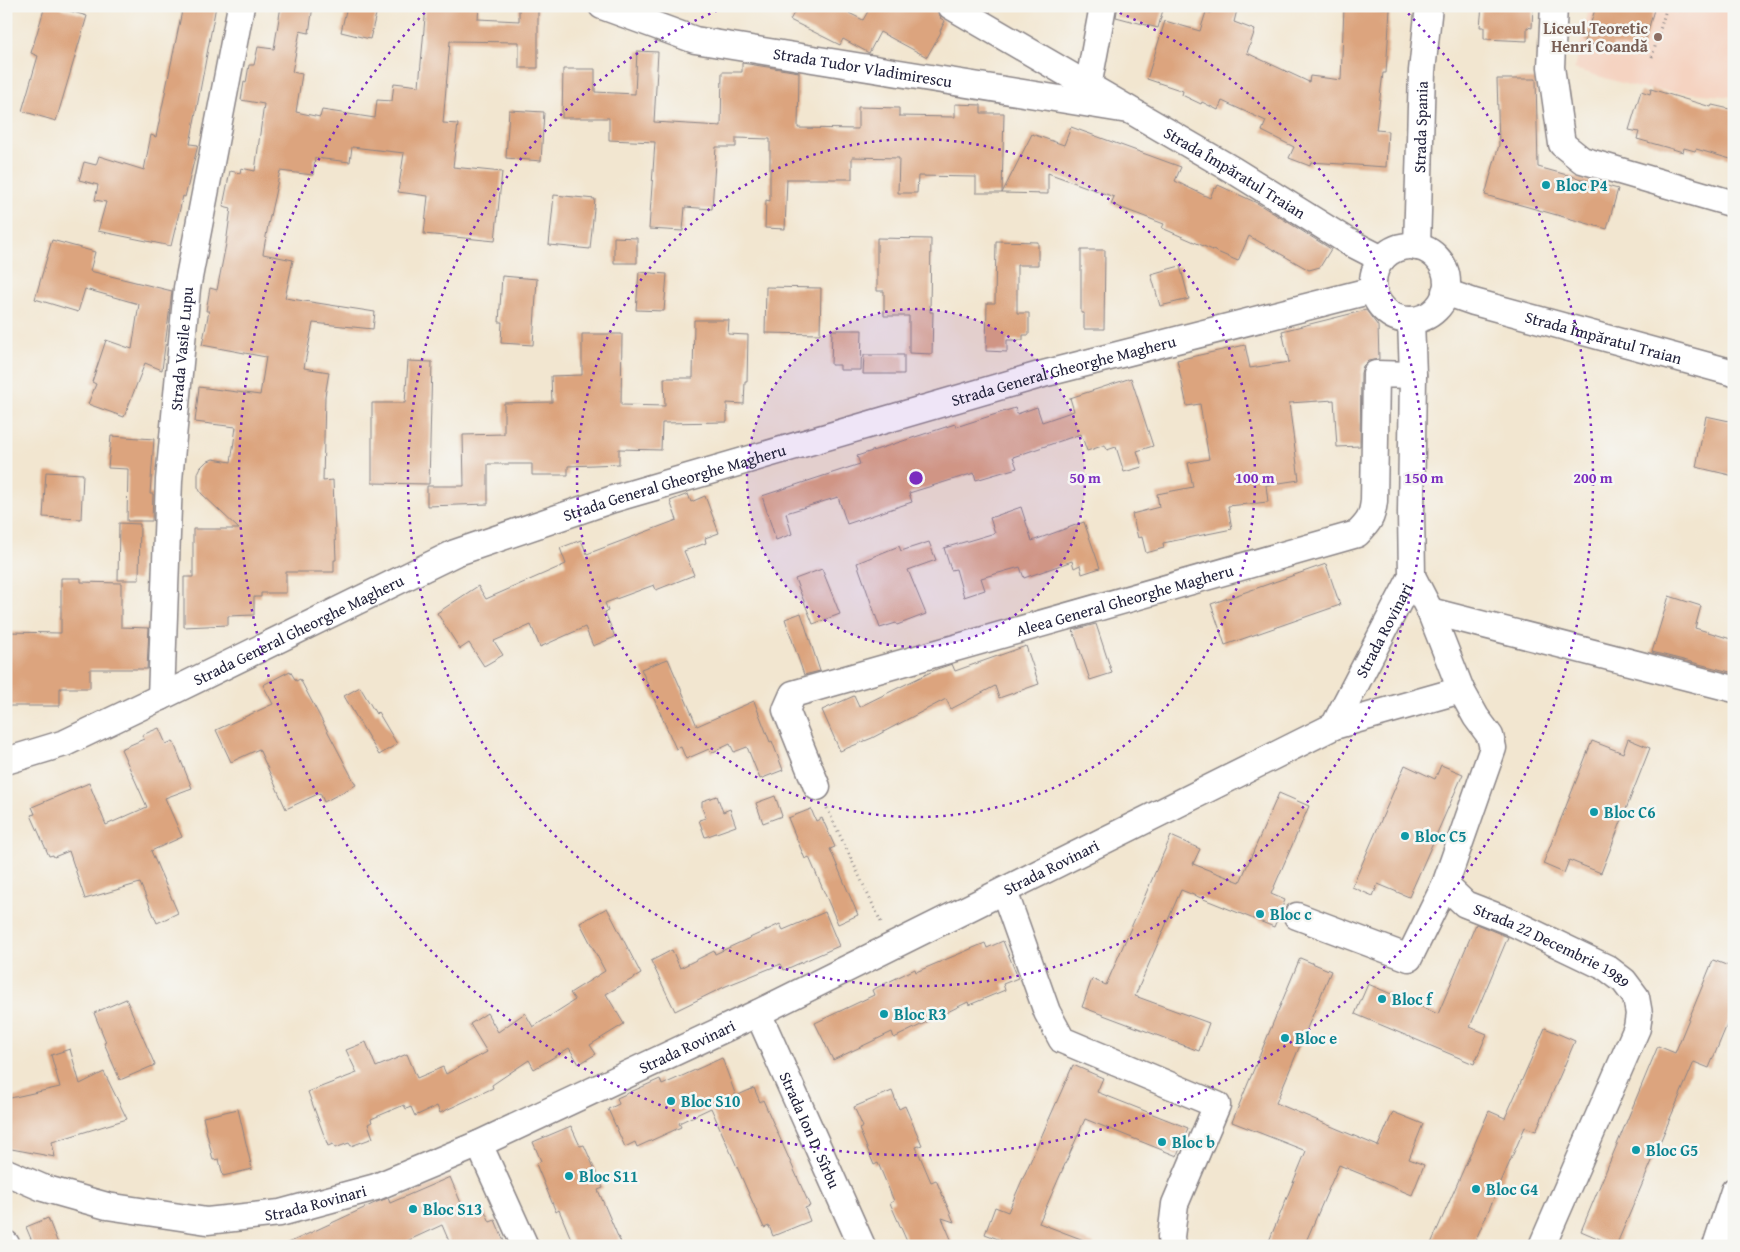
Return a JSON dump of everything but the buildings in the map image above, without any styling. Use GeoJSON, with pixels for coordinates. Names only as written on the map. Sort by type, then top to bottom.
{"type":"FeatureCollection","features":[{"type":"Feature","properties":{"kind":"street","name":"Strada Vasile Lupu"},"geometry":{"type":"LineString","coordinates":[[161,697],[170,480],[187,288],[241,6]]}},
{"type":"Feature","properties":{"kind":"street","name":"Strada Tudor Vladimirescu"},"geometry":{"type":"LineString","coordinates":[[602,6],[695,40],[1128,110]]}},
{"type":"Feature","properties":{"kind":"street","name":"Strada Împăratul Traian"},"geometry":{"type":"LineString","coordinates":[[951,6],[1233,170],[1347,241],[1382,259]]}},
{"type":"Feature","properties":{"kind":"street"},"geometry":{"type":"LineString","coordinates":[[1088,87],[1103,6]]}},
{"type":"Feature","properties":{"kind":"street","name":"Strada Spania"},"geometry":{"type":"LineString","coordinates":[[1417,247],[1422,71],[1429,6]]}},
{"type":"Feature","properties":{"kind":"street"},"geometry":{"type":"LineString","coordinates":[[1554,6],[1551,67],[1562,144],[1582,160],[1734,204]]}},
{"type":"Feature","properties":{"kind":"street"},"geometry":{"type":"LineString","coordinates":[[1407,246],[1417,247],[1428,251],[1437,259],[1444,269],[1446,280],[1445,292],[1441,303],[1432,312],[1411,320],[1400,318],[1387,311],[1377,299],[1373,290],[1373,279],[1376,268],[1382,259],[1398,248],[1407,246]]}},
{"type":"Feature","properties":{"kind":"street","name":"Strada General Gheorghe Magheru"},"geometry":{"type":"LineString","coordinates":[[6,762],[65,743],[455,552],[641,491],[1043,374],[1373,290]]}},
{"type":"Feature","properties":{"kind":"street","name":"Strada Împăratul Traian"},"geometry":{"type":"LineString","coordinates":[[1445,292],[1474,302],[1734,373]]}},
{"type":"Feature","properties":{"kind":"street","name":"Strada Rovinari"},"geometry":{"type":"LineString","coordinates":[[1334,726],[1412,576],[1413,375],[1411,320]]}},
{"type":"Feature","properties":{"kind":"street","name":"Aleea General Gheorghe Magheru"},"geometry":{"type":"LineString","coordinates":[[817,787],[786,710],[793,694],[1357,534],[1367,525],[1372,516],[1373,509],[1376,374],[1413,375]]}},
{"type":"Feature","properties":{"kind":"street"},"geometry":{"type":"LineString","coordinates":[[1297,916],[1409,958],[1445,885],[1493,748],[1490,736],[1461,690],[1430,611],[1412,576]]}},
{"type":"Feature","properties":{"kind":"street"},"geometry":{"type":"LineString","coordinates":[[1430,611],[1734,690]]}},
{"type":"Feature","properties":{"kind":"street","name":"Strada Rovinari"},"geometry":{"type":"LineString","coordinates":[[6,1172],[43,1188],[106,1206],[207,1221],[280,1214],[376,1187],[479,1144],[758,1013],[1334,726],[1461,690]]}},
{"type":"Feature","properties":{"kind":"street","name":"Strada 22 Decembrie 1989"},"geometry":{"type":"LineString","coordinates":[[1445,885],[1465,904],[1511,922],[1607,968],[1624,981],[1636,997],[1639,1014],[1637,1028],[1542,1246]]}},
{"type":"Feature","properties":{"kind":"street"},"geometry":{"type":"LineString","coordinates":[[1004,892],[1047,1012],[1062,1040],[1217,1105],[1175,1204],[1171,1237],[1172,1246]]}},
{"type":"Feature","properties":{"kind":"street","name":"Strada Ion D. Sîrbu"},"geometry":{"type":"LineString","coordinates":[[758,1013],[862,1246]]}},
{"type":"Feature","properties":{"kind":"street"},"geometry":{"type":"LineString","coordinates":[[479,1144],[525,1246]]}},
{"type":"Feature","properties":{"kind":"street"},"geometry":{"type":"LineString","coordinates":[[1716,1246],[1734,1191]]}},
{"type":"Feature","properties":{"kind":"path"},"geometry":{"type":"LineString","coordinates":[[1652,57],[1667,6]]}},
{"type":"Feature","properties":{"kind":"path"},"geometry":{"type":"LineString","coordinates":[[817,787],[892,947]]}},
{"type":"Feature","properties":{"kind":"path"},"geometry":{"type":"LineString","coordinates":[[432,1246],[438,1244]]}},
{"type":"Feature","properties":{"kind":"shaded area","name":"Liceul Teoretic Henri Coandă"},"geometry":{"type":"Polygon","coordinates":[[[1590,6],[1734,6],[1734,97],[1639,88],[1574,69],[1590,6]]]}},
{"type":"Feature","properties":{"kind":"place","name":"Liceul Teoretic Henri Coandă"},"geometry":{"type":"Point","coordinates":[1658,37]}},
{"type":"Feature","properties":{"kind":"place","name":"Bloc P4"},"geometry":{"type":"Point","coordinates":[1546,185]}},
{"type":"Feature","properties":{"kind":"place","name":"Bloc C6"},"geometry":{"type":"Point","coordinates":[1594,812]}},
{"type":"Feature","properties":{"kind":"place","name":"Bloc C5"},"geometry":{"type":"Point","coordinates":[1405,836]}},
{"type":"Feature","properties":{"kind":"place","name":"Bloc c"},"geometry":{"type":"Point","coordinates":[1260,914]}},
{"type":"Feature","properties":{"kind":"place","name":"Bloc f"},"geometry":{"type":"Point","coordinates":[1382,999]}},
{"type":"Feature","properties":{"kind":"place","name":"Bloc R3"},"geometry":{"type":"Point","coordinates":[884,1014]}},
{"type":"Feature","properties":{"kind":"place","name":"Bloc e"},"geometry":{"type":"Point","coordinates":[1285,1038]}},
{"type":"Feature","properties":{"kind":"place","name":"Bloc S10"},"geometry":{"type":"Point","coordinates":[671,1101]}},
{"type":"Feature","properties":{"kind":"place","name":"Bloc b"},"geometry":{"type":"Point","coordinates":[1162,1142]}},
{"type":"Feature","properties":{"kind":"place","name":"Bloc G5"},"geometry":{"type":"Point","coordinates":[1636,1150]}},
{"type":"Feature","properties":{"kind":"place","name":"Bloc S11"},"geometry":{"type":"Point","coordinates":[569,1176]}},
{"type":"Feature","properties":{"kind":"place","name":"Bloc G4"},"geometry":{"type":"Point","coordinates":[1476,1189]}},
{"type":"Feature","properties":{"kind":"place","name":"Bloc S13"},"geometry":{"type":"Point","coordinates":[413,1209]}}]}
